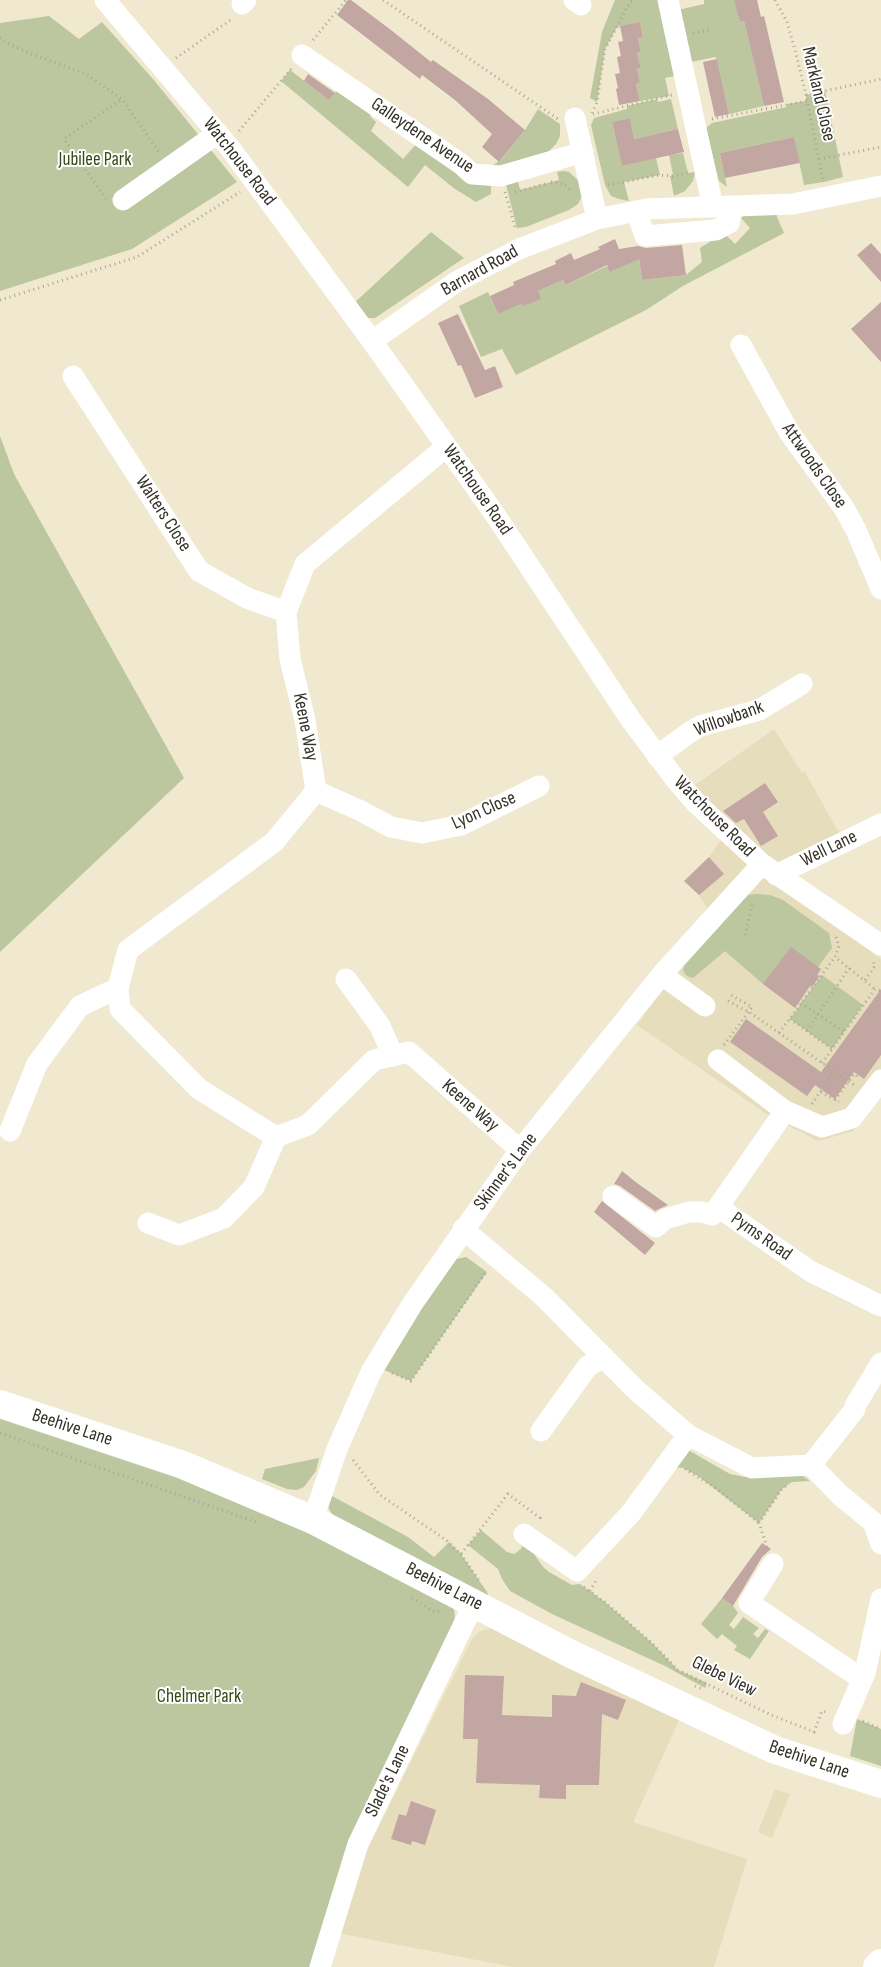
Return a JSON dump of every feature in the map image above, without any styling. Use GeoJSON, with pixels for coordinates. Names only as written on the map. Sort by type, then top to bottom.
{"type":"FeatureCollection","features":[{"type":"Feature","properties":{"kind":"main road","name":"Beehive Lane"},"geometry":{"type":"LineString","coordinates":[[0,1404],[183,1465],[313,1520],[571,1654],[775,1750],[881,1784]]}},
{"type":"Feature","properties":{"kind":"main road"},"geometry":{"type":"LineString","coordinates":[[877,1967],[881,1963]]}},
{"type":"Feature","properties":{"kind":"street","name":"Watchouse Road"},"geometry":{"type":"LineString","coordinates":[[104,0],[163,67],[224,141],[372,341],[512,540],[657,756],[696,803],[769,869],[881,945]]}},
{"type":"Feature","properties":{"kind":"street"},"geometry":{"type":"LineString","coordinates":[[668,0],[705,170],[723,206],[793,204],[881,186]]}},
{"type":"Feature","properties":{"kind":"street","name":"Galleydene Avenue"},"geometry":{"type":"LineString","coordinates":[[302,55],[472,174],[501,176],[583,152]]}},
{"type":"Feature","properties":{"kind":"street"},"geometry":{"type":"LineString","coordinates":[[584,116],[583,152],[599,201]]}},
{"type":"Feature","properties":{"kind":"street"},"geometry":{"type":"LineString","coordinates":[[115,200],[224,141]]}},
{"type":"Feature","properties":{"kind":"street","name":"Barnard Road"},"geometry":{"type":"LineString","coordinates":[[372,341],[456,282],[519,249],[599,201],[636,211],[645,236],[716,230],[729,223],[723,206]]}},
{"type":"Feature","properties":{"kind":"street","name":"Attwoods Close"},"geometry":{"type":"LineString","coordinates":[[741,345],[789,432],[844,508],[856,530],[881,589]]}},
{"type":"Feature","properties":{"kind":"street","name":"Walters Close"},"geometry":{"type":"LineString","coordinates":[[73,376],[199,571],[247,598],[286,612]]}},
{"type":"Feature","properties":{"kind":"street","name":"Keene Way"},"geometry":{"type":"LineString","coordinates":[[316,791],[305,720],[290,659],[286,612],[305,564],[446,446]]}},
{"type":"Feature","properties":{"kind":"street","name":"Willowbank"},"geometry":{"type":"LineString","coordinates":[[657,756],[695,729],[759,710],[802,684]]}},
{"type":"Feature","properties":{"kind":"street","name":"Lyon Close"},"geometry":{"type":"LineString","coordinates":[[316,791],[391,827],[422,833],[461,824],[539,786]]}},
{"type":"Feature","properties":{"kind":"street"},"geometry":{"type":"LineString","coordinates":[[148,1223],[179,1235],[224,1218],[254,1187],[276,1137],[199,1089],[120,1010],[118,988],[128,950],[274,842],[316,791]]}},
{"type":"Feature","properties":{"kind":"street","name":"Well Lane"},"geometry":{"type":"LineString","coordinates":[[769,869],[881,824]]}},
{"type":"Feature","properties":{"kind":"street","name":"Skinner's Lane"},"geometry":{"type":"LineString","coordinates":[[313,1520],[340,1443],[375,1366],[413,1302],[463,1229],[520,1150],[662,975],[769,869]]}},
{"type":"Feature","properties":{"kind":"street"},"geometry":{"type":"LineString","coordinates":[[662,975],[705,1006]]}},
{"type":"Feature","properties":{"kind":"street"},"geometry":{"type":"LineString","coordinates":[[346,979],[380,1026],[393,1056]]}},
{"type":"Feature","properties":{"kind":"street"},"geometry":{"type":"LineString","coordinates":[[10,1131],[37,1064],[80,1006],[118,988]]}},
{"type":"Feature","properties":{"kind":"street","name":"Keene Way"},"geometry":{"type":"LineString","coordinates":[[276,1137],[308,1125],[374,1060],[409,1052],[520,1150]]}},
{"type":"Feature","properties":{"kind":"street"},"geometry":{"type":"LineString","coordinates":[[718,1060],[785,1111],[822,1127],[852,1118],[871,1086]]}},
{"type":"Feature","properties":{"kind":"street","name":"Pyms Road"},"geometry":{"type":"LineString","coordinates":[[785,1111],[718,1207],[810,1271],[881,1306]]}},
{"type":"Feature","properties":{"kind":"street"},"geometry":{"type":"LineString","coordinates":[[613,1196],[656,1227],[665,1220],[689,1212],[702,1212],[712,1215],[718,1207]]}},
{"type":"Feature","properties":{"kind":"street"},"geometry":{"type":"LineString","coordinates":[[463,1229],[544,1297],[635,1389],[688,1435],[752,1468],[814,1469],[840,1495],[873,1522],[881,1544]]}},
{"type":"Feature","properties":{"kind":"street"},"geometry":{"type":"LineString","coordinates":[[541,1431],[588,1366],[604,1357]]}},
{"type":"Feature","properties":{"kind":"street"},"geometry":{"type":"LineString","coordinates":[[814,1469],[855,1409],[881,1363]]}},
{"type":"Feature","properties":{"kind":"street"},"geometry":{"type":"LineString","coordinates":[[524,1534],[577,1570],[631,1513],[688,1435]]}},
{"type":"Feature","properties":{"kind":"street"},"geometry":{"type":"LineString","coordinates":[[773,1564],[749,1603],[862,1679]]}},
{"type":"Feature","properties":{"kind":"street"},"geometry":{"type":"LineString","coordinates":[[845,1720],[862,1679],[881,1599]]}},
{"type":"Feature","properties":{"kind":"street","name":"Slade's Lane"},"geometry":{"type":"LineString","coordinates":[[320,1967],[358,1844],[474,1603]]}},
{"type":"Feature","properties":{"kind":"path"},"geometry":{"type":"LineString","coordinates":[[224,141],[230,142],[346,0]]}},
{"type":"Feature","properties":{"kind":"path"},"geometry":{"type":"LineString","coordinates":[[383,0],[561,122],[688,91]]}},
{"type":"Feature","properties":{"kind":"path"},"geometry":{"type":"LineString","coordinates":[[584,116],[597,102],[605,49],[630,2],[635,0]]}},
{"type":"Feature","properties":{"kind":"path","name":"Markland Close"},"geometry":{"type":"LineString","coordinates":[[775,0],[787,22],[806,95],[826,196]]}},
{"type":"Feature","properties":{"kind":"path"},"geometry":{"type":"LineString","coordinates":[[163,67],[234,18],[244,2]]}},
{"type":"Feature","properties":{"kind":"path"},"geometry":{"type":"LineString","coordinates":[[0,38],[29,53],[86,74],[122,99],[162,155]]}},
{"type":"Feature","properties":{"kind":"path"},"geometry":{"type":"LineString","coordinates":[[806,95],[881,79]]}},
{"type":"Feature","properties":{"kind":"path"},"geometry":{"type":"LineString","coordinates":[[115,200],[64,139],[122,99]]}},
{"type":"Feature","properties":{"kind":"path"},"geometry":{"type":"LineString","coordinates":[[695,123],[807,100]]}},
{"type":"Feature","properties":{"kind":"path"},"geometry":{"type":"LineString","coordinates":[[819,160],[881,147]]}},
{"type":"Feature","properties":{"kind":"path"},"geometry":{"type":"LineString","coordinates":[[516,230],[505,191],[520,192],[553,182],[564,184],[583,203],[599,201],[660,175],[677,176],[705,170]]}},
{"type":"Feature","properties":{"kind":"path"},"geometry":{"type":"LineString","coordinates":[[0,300],[137,257],[254,182]]}},
{"type":"Feature","properties":{"kind":"path"},"geometry":{"type":"LineString","coordinates":[[780,1033],[835,957],[839,946],[835,933]]}},
{"type":"Feature","properties":{"kind":"path"},"geometry":{"type":"LineString","coordinates":[[835,957],[881,992]]}},
{"type":"Feature","properties":{"kind":"path"},"geometry":{"type":"LineString","coordinates":[[807,1031],[849,968]]}},
{"type":"Feature","properties":{"kind":"path"},"geometry":{"type":"LineString","coordinates":[[822,1063],[875,989]]}},
{"type":"Feature","properties":{"kind":"path"},"geometry":{"type":"LineString","coordinates":[[718,1060],[715,1058],[752,1007],[732,995]]}},
{"type":"Feature","properties":{"kind":"path"},"geometry":{"type":"LineString","coordinates":[[728,1001],[749,1012],[849,1082],[871,1086]]}},
{"type":"Feature","properties":{"kind":"path"},"geometry":{"type":"LineString","coordinates":[[801,1003],[844,1032]]}},
{"type":"Feature","properties":{"kind":"path"},"geometry":{"type":"LineString","coordinates":[[790,1019],[832,1049]]}},
{"type":"Feature","properties":{"kind":"path"},"geometry":{"type":"LineString","coordinates":[[817,1110],[812,1105],[834,1071]]}},
{"type":"Feature","properties":{"kind":"path"},"geometry":{"type":"LineString","coordinates":[[835,1100],[854,1074],[871,1086]]}},
{"type":"Feature","properties":{"kind":"path"},"geometry":{"type":"LineString","coordinates":[[821,1092],[845,1106]]}},
{"type":"Feature","properties":{"kind":"path"},"geometry":{"type":"LineString","coordinates":[[375,1366],[412,1381],[496,1257]]}},
{"type":"Feature","properties":{"kind":"path"},"geometry":{"type":"LineString","coordinates":[[0,1433],[264,1524]]}},
{"type":"Feature","properties":{"kind":"path"},"geometry":{"type":"LineString","coordinates":[[340,1443],[380,1495],[446,1540],[461,1554],[508,1494],[540,1518],[524,1534]]}},
{"type":"Feature","properties":{"kind":"path"},"geometry":{"type":"LineString","coordinates":[[664,1468],[683,1468],[698,1476],[759,1524],[773,1564]]}},
{"type":"Feature","properties":{"kind":"path"},"geometry":{"type":"LineString","coordinates":[[759,1524],[782,1488],[792,1482],[809,1482],[814,1469]]}},
{"type":"Feature","properties":{"kind":"path","name":"Glebe View"},"geometry":{"type":"LineString","coordinates":[[577,1570],[580,1584],[626,1621],[678,1670],[769,1714],[814,1732],[822,1711],[845,1720],[881,1729]]}},
{"type":"Feature","properties":{"kind":"shaded area"},"geometry":{"type":"Polygon","coordinates":[[[774,729],[802,773],[805,772],[835,826],[852,849],[776,882],[881,959],[881,1092],[853,1131],[818,1141],[768,1115],[637,1025],[675,973],[717,924],[699,895],[684,881],[709,857],[732,825],[695,785],[774,729]]]}},
{"type":"Feature","properties":{"kind":"shaded area"},"geometry":{"type":"Polygon","coordinates":[[[491,1628],[502,1629],[575,1671],[681,1716],[633,1822],[747,1859],[714,1967],[513,1967],[337,1933],[365,1854],[472,1639],[480,1631],[491,1628]]]}},
{"type":"Feature","properties":{"kind":"shaded area"},"geometry":{"type":"Polygon","coordinates":[[[775,1789],[790,1794],[772,1838],[758,1832],[775,1789]]]}},
{"type":"Feature","properties":{"kind":"green space"},"geometry":{"type":"Polygon","coordinates":[[[615,0],[663,0],[680,75],[665,78],[669,96],[640,101],[636,84],[640,83],[637,69],[641,68],[637,53],[641,52],[638,38],[643,36],[640,22],[617,27],[605,49],[597,102],[590,98],[602,32],[615,0]]]}},
{"type":"Feature","properties":{"kind":"green space"},"geometry":{"type":"Polygon","coordinates":[[[704,0],[735,0],[740,22],[744,21],[764,106],[729,114],[717,59],[715,57],[691,62],[678,10],[704,4],[704,0]]]}},
{"type":"Feature","properties":{"kind":"green space","name":"Jubilee Park"},"geometry":{"type":"Polygon","coordinates":[[[49,16],[79,39],[102,22],[153,79],[237,182],[132,249],[0,291],[0,23],[49,16]]]}},
{"type":"Feature","properties":{"kind":"green space"},"geometry":{"type":"Polygon","coordinates":[[[290,70],[329,100],[343,83],[377,107],[370,116],[376,122],[371,131],[403,159],[419,141],[491,184],[491,194],[476,202],[455,189],[425,165],[408,187],[281,81],[290,70]]]}},
{"type":"Feature","properties":{"kind":"green space"},"geometry":{"type":"Polygon","coordinates":[[[825,91],[843,177],[804,185],[794,137],[720,153],[727,187],[719,181],[706,128],[712,123],[787,107],[787,104],[806,101],[806,95],[825,91]]]}},
{"type":"Feature","properties":{"kind":"green space"},"geometry":{"type":"Polygon","coordinates":[[[657,99],[658,102],[671,99],[678,129],[634,139],[630,118],[612,122],[622,166],[656,158],[660,175],[624,182],[629,201],[611,196],[605,185],[591,125],[594,118],[627,109],[627,106],[657,99]]]}},
{"type":"Feature","properties":{"kind":"green space"},"geometry":{"type":"Polygon","coordinates":[[[538,109],[560,124],[560,136],[556,144],[548,152],[485,170],[501,160],[525,130],[538,109]]]}},
{"type":"Feature","properties":{"kind":"green space"},"geometry":{"type":"Polygon","coordinates":[[[683,153],[688,173],[695,172],[693,181],[685,191],[674,196],[670,176],[673,175],[669,155],[683,153]]]}},
{"type":"Feature","properties":{"kind":"green space"},"geometry":{"type":"Polygon","coordinates":[[[557,172],[569,172],[580,182],[583,194],[578,204],[569,210],[526,227],[517,228],[505,181],[517,178],[520,190],[559,180],[557,172]]]}},
{"type":"Feature","properties":{"kind":"green space"},"geometry":{"type":"Polygon","coordinates":[[[776,209],[777,217],[784,233],[683,286],[646,310],[516,375],[502,349],[481,357],[459,306],[488,292],[498,314],[538,291],[563,280],[566,285],[607,266],[609,272],[637,246],[642,280],[686,275],[702,262],[700,248],[724,233],[735,244],[750,228],[741,218],[748,212],[776,209]]]}},
{"type":"Feature","properties":{"kind":"green space"},"geometry":{"type":"Polygon","coordinates":[[[431,232],[464,258],[375,318],[366,318],[352,305],[431,232]]]}},
{"type":"Feature","properties":{"kind":"green space"},"geometry":{"type":"Polygon","coordinates":[[[0,436],[14,474],[184,778],[0,952],[0,436]]]}},
{"type":"Feature","properties":{"kind":"green space"},"geometry":{"type":"Polygon","coordinates":[[[745,895],[770,895],[783,900],[829,933],[832,948],[818,967],[763,984],[725,951],[693,978],[687,976],[683,971],[684,965],[745,895]]]}},
{"type":"Feature","properties":{"kind":"green space"},"geometry":{"type":"Polygon","coordinates":[[[822,975],[863,1005],[832,1049],[790,1019],[822,975]]]}},
{"type":"Feature","properties":{"kind":"green space"},"geometry":{"type":"Polygon","coordinates":[[[466,1257],[487,1272],[411,1381],[384,1370],[399,1341],[456,1259],[466,1257]]]}},
{"type":"Feature","properties":{"kind":"green space","name":"Chelmer Park"},"geometry":{"type":"Polygon","coordinates":[[[0,1414],[235,1495],[451,1601],[455,1621],[312,1967],[0,1967],[0,1414]]]}},
{"type":"Feature","properties":{"kind":"green space"},"geometry":{"type":"Polygon","coordinates":[[[688,1450],[730,1474],[745,1477],[769,1477],[797,1472],[810,1481],[792,1482],[782,1489],[759,1523],[698,1476],[683,1468],[672,1467],[688,1450]]]}},
{"type":"Feature","properties":{"kind":"green space"},"geometry":{"type":"Polygon","coordinates":[[[319,1458],[316,1471],[304,1487],[297,1490],[287,1489],[262,1479],[265,1469],[319,1458]]]}},
{"type":"Feature","properties":{"kind":"green space"},"geometry":{"type":"Polygon","coordinates":[[[332,1496],[408,1537],[434,1557],[449,1542],[461,1554],[487,1592],[485,1601],[346,1524],[332,1514],[327,1505],[332,1496]]]}},
{"type":"Feature","properties":{"kind":"green space"},"geometry":{"type":"Polygon","coordinates":[[[481,1530],[507,1552],[514,1554],[522,1546],[534,1554],[549,1572],[572,1585],[580,1584],[605,1602],[652,1643],[678,1670],[707,1683],[705,1688],[665,1666],[552,1614],[510,1591],[498,1569],[468,1545],[481,1530]]]}},
{"type":"Feature","properties":{"kind":"green space"},"geometry":{"type":"Polygon","coordinates":[[[722,1598],[733,1606],[738,1613],[729,1625],[734,1629],[743,1617],[759,1628],[753,1634],[758,1638],[765,1629],[769,1631],[750,1659],[734,1650],[737,1646],[722,1634],[717,1639],[701,1624],[722,1598]]]}},
{"type":"Feature","properties":{"kind":"green space"},"geometry":{"type":"Polygon","coordinates":[[[857,1719],[881,1729],[881,1766],[850,1756],[857,1719]]]}},
{"type":"Feature","properties":{"kind":"building"},"geometry":{"type":"Polygon","coordinates":[[[348,0],[351,0],[431,62],[433,60],[488,99],[525,130],[499,162],[482,147],[492,134],[455,100],[422,75],[420,79],[337,15],[348,0]]]}},
{"type":"Feature","properties":{"kind":"building"},"geometry":{"type":"Polygon","coordinates":[[[734,0],[757,0],[761,17],[764,16],[784,102],[764,106],[744,21],[740,22],[734,0]]]}},
{"type":"Feature","properties":{"kind":"building"},"geometry":{"type":"Polygon","coordinates":[[[640,22],[643,37],[638,38],[641,52],[637,53],[641,68],[637,69],[640,83],[636,84],[640,101],[619,105],[615,74],[620,73],[617,57],[621,56],[618,42],[623,41],[620,26],[640,22]]]}},
{"type":"Feature","properties":{"kind":"building"},"geometry":{"type":"Polygon","coordinates":[[[717,59],[729,114],[715,117],[703,62],[717,59]]]}},
{"type":"Feature","properties":{"kind":"building"},"geometry":{"type":"Polygon","coordinates":[[[308,74],[335,93],[329,100],[304,81],[308,74]]]}},
{"type":"Feature","properties":{"kind":"building"},"geometry":{"type":"Polygon","coordinates":[[[630,118],[634,139],[678,129],[684,152],[622,166],[612,122],[630,118]]]}},
{"type":"Feature","properties":{"kind":"building"},"geometry":{"type":"Polygon","coordinates":[[[794,137],[800,163],[725,178],[720,153],[794,137]]]}},
{"type":"Feature","properties":{"kind":"building"},"geometry":{"type":"Polygon","coordinates":[[[615,239],[619,249],[638,246],[646,248],[682,245],[686,275],[642,280],[639,259],[609,272],[607,265],[566,285],[563,280],[538,291],[541,299],[523,306],[522,303],[498,314],[490,296],[514,285],[513,282],[556,264],[555,261],[571,253],[574,260],[600,249],[598,247],[615,239]]]}},
{"type":"Feature","properties":{"kind":"building"},"geometry":{"type":"Polygon","coordinates":[[[871,243],[881,254],[881,282],[857,255],[871,243]]]}},
{"type":"Feature","properties":{"kind":"building"},"geometry":{"type":"Polygon","coordinates":[[[881,302],[881,362],[851,329],[881,302]]]}},
{"type":"Feature","properties":{"kind":"building"},"geometry":{"type":"Polygon","coordinates":[[[458,314],[485,370],[495,366],[503,387],[475,398],[461,365],[458,366],[438,323],[458,314]]]}},
{"type":"Feature","properties":{"kind":"building"},"geometry":{"type":"Polygon","coordinates":[[[765,783],[778,802],[763,812],[778,836],[761,846],[744,819],[736,823],[723,811],[765,783]]]}},
{"type":"Feature","properties":{"kind":"building"},"geometry":{"type":"Polygon","coordinates":[[[709,857],[724,874],[699,895],[684,881],[709,857]]]}},
{"type":"Feature","properties":{"kind":"building"},"geometry":{"type":"Polygon","coordinates":[[[791,947],[821,969],[817,975],[820,976],[812,987],[810,986],[795,1008],[763,984],[791,947]]]}},
{"type":"Feature","properties":{"kind":"building"},"geometry":{"type":"Polygon","coordinates":[[[881,989],[881,1055],[864,1079],[854,1072],[835,1099],[815,1085],[807,1096],[730,1042],[746,1019],[821,1072],[881,989]]]}},
{"type":"Feature","properties":{"kind":"building"},"geometry":{"type":"Polygon","coordinates":[[[622,1171],[668,1205],[655,1211],[620,1186],[614,1184],[622,1171]]]}},
{"type":"Feature","properties":{"kind":"building"},"geometry":{"type":"Polygon","coordinates":[[[602,1201],[655,1243],[645,1255],[594,1212],[602,1201]]]}},
{"type":"Feature","properties":{"kind":"building"},"geometry":{"type":"Polygon","coordinates":[[[762,1543],[771,1549],[762,1557],[733,1606],[722,1598],[762,1543]]]}},
{"type":"Feature","properties":{"kind":"building"},"geometry":{"type":"Polygon","coordinates":[[[465,1675],[504,1676],[502,1715],[552,1717],[552,1695],[576,1696],[581,1682],[626,1700],[618,1720],[602,1714],[599,1785],[566,1785],[566,1799],[539,1798],[540,1785],[476,1783],[478,1739],[463,1739],[465,1675]]]}},
{"type":"Feature","properties":{"kind":"building"},"geometry":{"type":"Polygon","coordinates":[[[411,1801],[436,1810],[425,1845],[412,1841],[411,1845],[391,1839],[399,1814],[406,1816],[411,1801]]]}}]}
